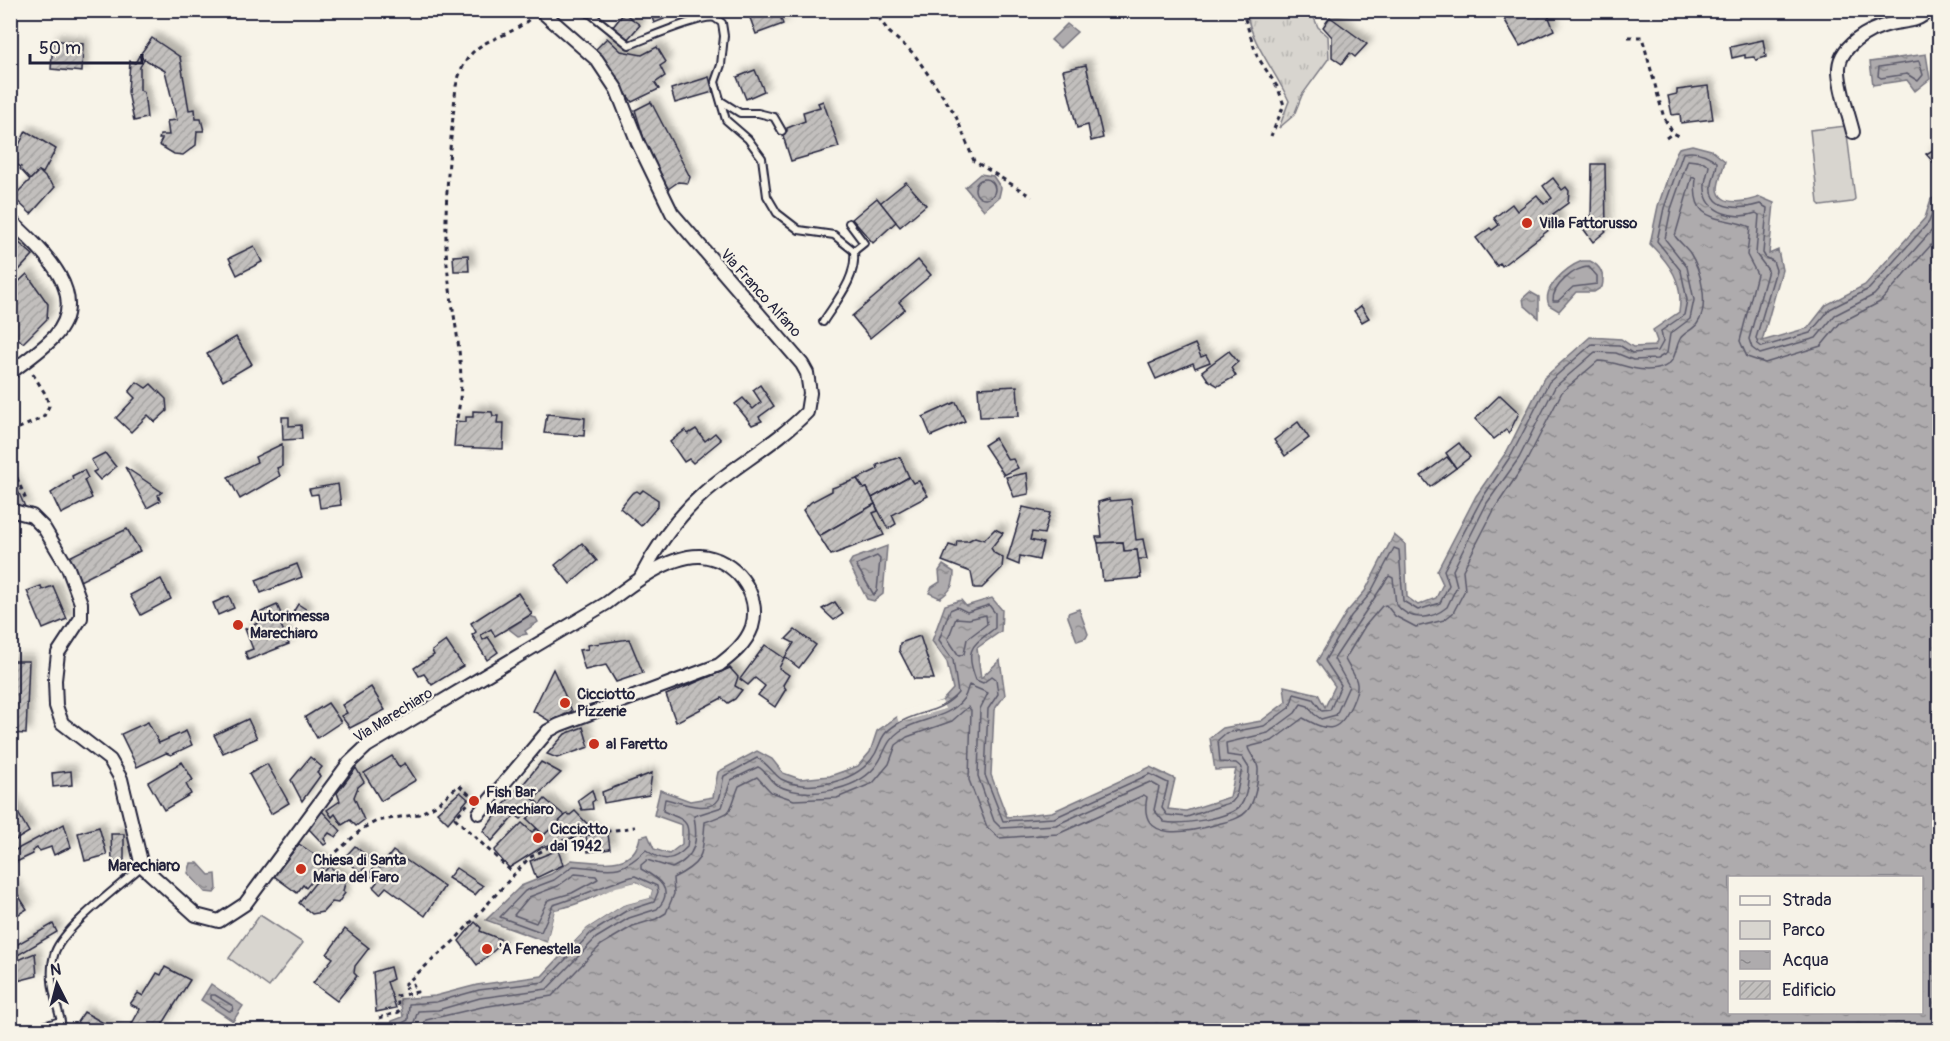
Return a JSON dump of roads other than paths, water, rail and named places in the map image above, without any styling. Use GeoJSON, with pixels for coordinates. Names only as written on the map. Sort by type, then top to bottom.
{"type":"FeatureCollection","features":[{"type":"Feature","properties":{"kind":"street"},"geometry":{"type":"LineString","coordinates":[[1853,132],[1838,70],[1843,55],[1862,34],[1889,24],[1921,19],[1929,10]]}},
{"type":"Feature","properties":{"kind":"street","name":"Via Franco Alfano"},"geometry":{"type":"LineString","coordinates":[[538,12],[587,48],[605,70],[672,213],[733,286],[792,350],[807,373],[810,393],[807,412],[704,493],[674,525],[653,554],[641,577]]}},
{"type":"Feature","properties":{"kind":"street"},"geometry":{"type":"LineString","coordinates":[[10,220],[42,250],[64,284],[68,304],[66,319],[58,332],[10,373]]}},
{"type":"Feature","properties":{"kind":"street"},"geometry":{"type":"LineString","coordinates":[[10,510],[32,516],[44,528],[68,568],[81,603],[81,618],[58,653],[55,680],[56,706],[62,723],[110,760],[121,779],[142,866]]}},
{"type":"Feature","properties":{"kind":"street","name":"Via Marechiaro"},"geometry":{"type":"LineString","coordinates":[[142,866],[196,915],[219,921],[244,904],[349,763],[367,746],[607,603],[641,577],[677,561],[699,556],[723,562],[742,577],[751,594],[752,627],[735,652],[719,665],[548,731],[479,813]]}},
{"type":"Feature","properties":{"kind":"lane"},"geometry":{"type":"LineString","coordinates":[[581,10],[592,15],[629,45],[699,18],[715,18],[722,23],[724,36],[721,65],[715,82],[726,120],[748,139],[762,158],[767,196],[777,213],[799,230],[834,235],[854,251],[855,262],[849,281],[823,322]]}},
{"type":"Feature","properties":{"kind":"lane"},"geometry":{"type":"LineString","coordinates":[[720,100],[740,112],[774,117],[782,131]]}},
{"type":"Feature","properties":{"kind":"lane"},"geometry":{"type":"LineString","coordinates":[[849,223],[864,243],[854,251]]}},
{"type":"Feature","properties":{"kind":"lane"},"geometry":{"type":"LineString","coordinates":[[28,1030],[61,1021],[53,995],[52,975],[55,953],[64,936],[142,866]]}},
{"type":"Feature","properties":{"kind":"water"},"geometry":{"type":"Polygon","coordinates":[[[1067,24],[1077,32],[1060,48],[1051,40],[1067,24]]]}},
{"type":"Feature","properties":{"kind":"water"},"geometry":{"type":"Polygon","coordinates":[[[1926,54],[1930,79],[1915,91],[1907,80],[1873,85],[1870,62],[1926,54]]]}},
{"type":"Feature","properties":{"kind":"water"},"geometry":{"type":"Polygon","coordinates":[[[1692,145],[1711,150],[1725,161],[1718,189],[1724,199],[1736,202],[1760,197],[1774,203],[1769,254],[1778,250],[1782,270],[1762,341],[1808,328],[1826,305],[1865,285],[1925,218],[1931,199],[1939,196],[1939,1030],[389,1030],[392,1021],[403,1017],[400,999],[435,996],[477,985],[542,976],[587,928],[623,905],[650,898],[652,890],[636,882],[555,910],[547,942],[486,920],[521,886],[551,874],[572,860],[604,863],[623,860],[631,855],[640,837],[648,835],[654,849],[669,854],[682,844],[682,825],[654,815],[660,790],[690,801],[713,797],[718,772],[757,751],[772,759],[783,773],[800,779],[830,776],[858,766],[870,752],[877,731],[897,717],[942,701],[953,689],[947,662],[932,641],[945,605],[961,600],[966,606],[992,598],[1002,610],[1001,631],[977,648],[981,678],[1000,660],[1005,695],[994,710],[991,775],[1007,817],[1052,812],[1150,767],[1175,779],[1168,809],[1186,811],[1230,797],[1236,769],[1215,770],[1210,738],[1223,728],[1261,721],[1286,702],[1284,686],[1318,694],[1325,707],[1335,686],[1317,661],[1346,613],[1365,591],[1394,535],[1405,544],[1407,597],[1418,605],[1436,598],[1443,584],[1437,571],[1476,496],[1507,451],[1544,378],[1590,337],[1621,339],[1633,347],[1655,346],[1657,341],[1653,330],[1679,312],[1679,292],[1674,274],[1650,244],[1658,206],[1679,148],[1692,145]]]}},
{"type":"Feature","properties":{"kind":"water"},"geometry":{"type":"Polygon","coordinates":[[[980,174],[993,176],[1001,188],[999,197],[984,210],[965,187],[980,174]]]}},
{"type":"Feature","properties":{"kind":"water"},"geometry":{"type":"Polygon","coordinates":[[[1582,261],[1590,261],[1599,269],[1602,275],[1602,287],[1594,292],[1576,292],[1559,311],[1549,305],[1548,298],[1552,285],[1569,268],[1582,261]]]}},
{"type":"Feature","properties":{"kind":"water"},"geometry":{"type":"Polygon","coordinates":[[[1530,292],[1539,297],[1539,318],[1524,305],[1523,298],[1530,292]]]}},
{"type":"Feature","properties":{"kind":"water"},"geometry":{"type":"Polygon","coordinates":[[[887,546],[883,594],[874,601],[867,599],[849,564],[852,559],[887,546]]]}},
{"type":"Feature","properties":{"kind":"water"},"geometry":{"type":"Polygon","coordinates":[[[943,565],[954,572],[954,577],[947,593],[940,598],[929,593],[932,587],[940,582],[939,571],[943,565]]]}},
{"type":"Feature","properties":{"kind":"water"},"geometry":{"type":"Polygon","coordinates":[[[1079,609],[1088,634],[1086,638],[1077,641],[1068,613],[1079,609]]]}},
{"type":"Feature","properties":{"kind":"water"},"geometry":{"type":"Polygon","coordinates":[[[528,616],[536,618],[538,622],[525,631],[527,634],[518,636],[509,629],[528,616]]]}},
{"type":"Feature","properties":{"kind":"water"},"geometry":{"type":"Polygon","coordinates":[[[191,863],[198,863],[209,875],[216,874],[217,889],[214,893],[205,892],[188,873],[191,863]]]}},
{"type":"Feature","properties":{"kind":"water"},"geometry":{"type":"Polygon","coordinates":[[[211,984],[243,1006],[233,1021],[201,1000],[211,984]]]}},
{"type":"Feature","properties":{"kind":"place","name":"Villa Fattorusso"},"geometry":{"type":"Point","coordinates":[1527,223]}},
{"type":"Feature","properties":{"kind":"place","name":"Autorimessa Marechiaro"},"geometry":{"type":"Point","coordinates":[238,625]}},
{"type":"Feature","properties":{"kind":"place","name":"Cicciotto Pizzerie"},"geometry":{"type":"Point","coordinates":[565,703]}},
{"type":"Feature","properties":{"kind":"place","name":"al Faretto"},"geometry":{"type":"Point","coordinates":[594,744]}},
{"type":"Feature","properties":{"kind":"place","name":"Fish Bar Marechiaro"},"geometry":{"type":"Point","coordinates":[474,801]}},
{"type":"Feature","properties":{"kind":"place","name":"Cicciotto dal 1942"},"geometry":{"type":"Point","coordinates":[538,838]}},
{"type":"Feature","properties":{"kind":"place","name":"Chiesa di Santa Maria del Faro"},"geometry":{"type":"Point","coordinates":[301,869]}},
{"type":"Feature","properties":{"kind":"place","name":"'A Fenestella"},"geometry":{"type":"Point","coordinates":[487,949]}},
{"type":"Feature","properties":{"kind":"district","name":"Marechiaro"},"geometry":{"type":"Point","coordinates":[144,865]}}]}
